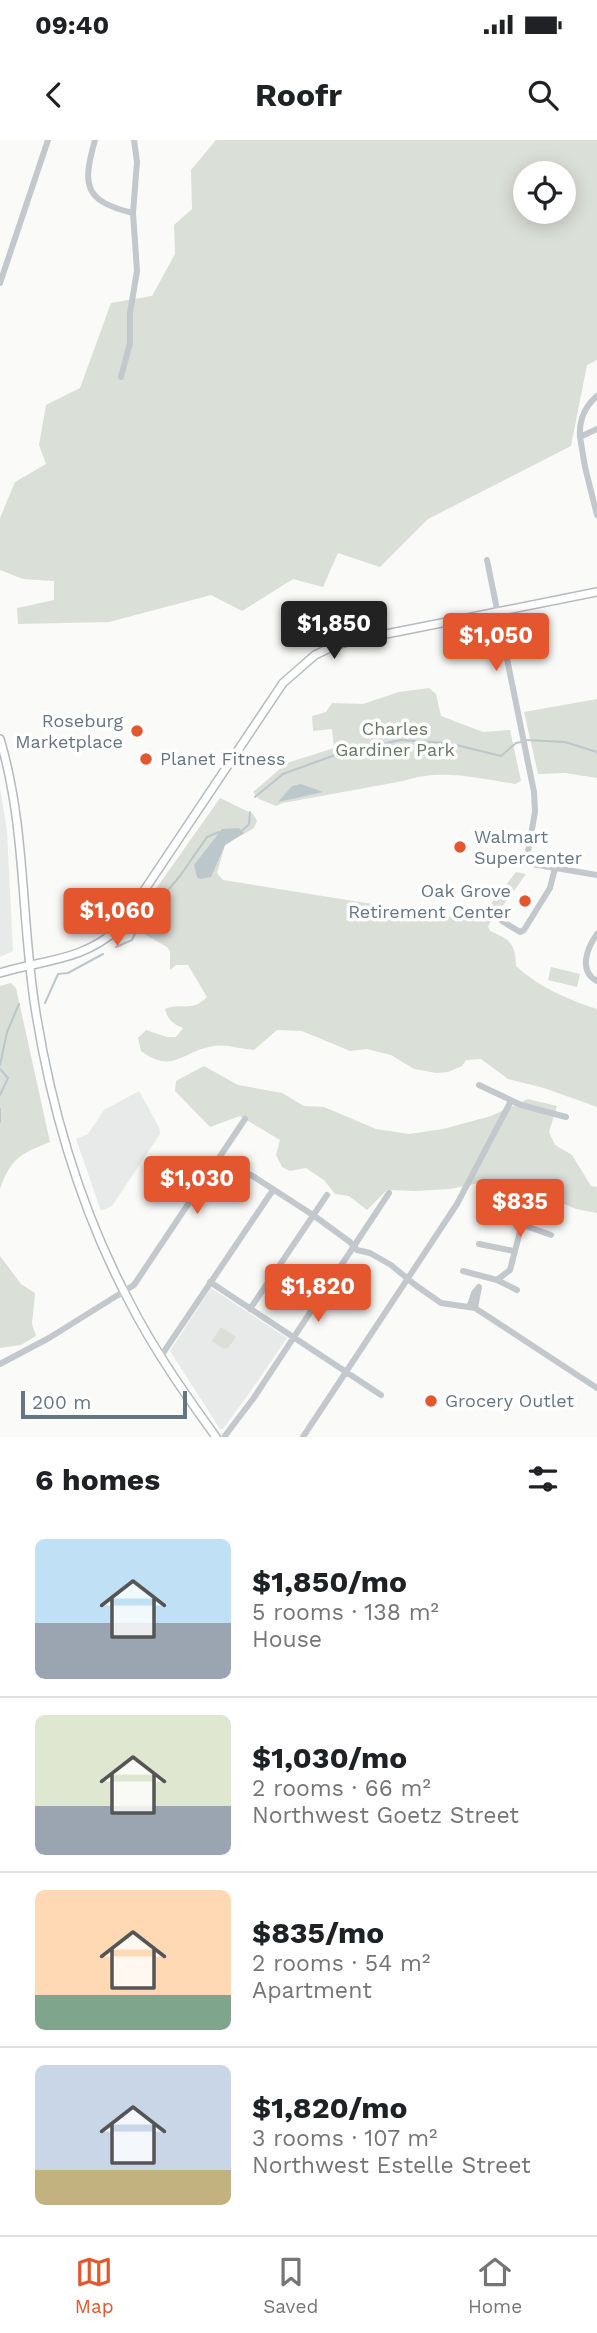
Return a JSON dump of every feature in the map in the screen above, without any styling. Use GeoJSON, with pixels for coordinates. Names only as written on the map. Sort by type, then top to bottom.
{"type":"FeatureCollection","features":[{"type":"Feature","properties":{"kind":"main road"},"geometry":{"type":"LineString","coordinates":[[0,973],[83,952],[102,942],[119,928],[274,694],[307,660],[326,649],[352,641],[597,592]]}},
{"type":"Feature","properties":{"kind":"main road"},"geometry":{"type":"LineString","coordinates":[[0,739],[18,833],[30,967],[48,1079],[58,1121],[94,1223],[128,1301],[161,1356],[216,1437]]}},
{"type":"Feature","properties":{"kind":"street"},"geometry":{"type":"LineString","coordinates":[[0,283],[48,140]]}},
{"type":"Feature","properties":{"kind":"street"},"geometry":{"type":"LineString","coordinates":[[95,140],[87,176],[88,188],[105,203],[134,213]]}},
{"type":"Feature","properties":{"kind":"street"},"geometry":{"type":"LineString","coordinates":[[121,377],[130,343],[130,313],[136,282],[134,213],[137,162],[134,140]]}},
{"type":"Feature","properties":{"kind":"street"},"geometry":{"type":"LineString","coordinates":[[0,253],[10,257]]}},
{"type":"Feature","properties":{"kind":"street"},"geometry":{"type":"LineString","coordinates":[[597,396],[584,412],[579,428],[597,515]]}},
{"type":"Feature","properties":{"kind":"street"},"geometry":{"type":"LineString","coordinates":[[580,437],[597,429]]}},
{"type":"Feature","properties":{"kind":"street"},"geometry":{"type":"LineString","coordinates":[[487,560],[534,792],[535,812],[526,863],[597,876]]}},
{"type":"Feature","properties":{"kind":"street"},"geometry":{"type":"LineString","coordinates":[[502,921],[520,932],[524,930],[551,888],[555,868]]}},
{"type":"Feature","properties":{"kind":"street"},"geometry":{"type":"LineString","coordinates":[[597,934],[586,954],[587,971],[591,978],[597,981]]}},
{"type":"Feature","properties":{"kind":"street"},"geometry":{"type":"LineString","coordinates":[[479,1085],[511,1101],[566,1117]]}},
{"type":"Feature","properties":{"kind":"street"},"geometry":{"type":"LineString","coordinates":[[303,1437],[457,1204],[511,1101]]}},
{"type":"Feature","properties":{"kind":"street"},"geometry":{"type":"LineString","coordinates":[[0,1364],[49,1338],[134,1284],[245,1119]]}},
{"type":"Feature","properties":{"kind":"street"},"geometry":{"type":"LineString","coordinates":[[251,1175],[313,1215],[357,1250],[384,1260],[445,1305],[473,1307],[597,1388]]}},
{"type":"Feature","properties":{"kind":"street"},"geometry":{"type":"LineString","coordinates":[[161,1356],[273,1190]]}},
{"type":"Feature","properties":{"kind":"street"},"geometry":{"type":"LineString","coordinates":[[224,1437],[253,1399],[389,1193]]}},
{"type":"Feature","properties":{"kind":"street"},"geometry":{"type":"LineString","coordinates":[[250,1309],[327,1195]]}},
{"type":"Feature","properties":{"kind":"street"},"geometry":{"type":"LineString","coordinates":[[498,1216],[551,1235]]}},
{"type":"Feature","properties":{"kind":"street"},"geometry":{"type":"LineString","coordinates":[[497,1280],[510,1270],[522,1224]]}},
{"type":"Feature","properties":{"kind":"street"},"geometry":{"type":"LineString","coordinates":[[479,1244],[514,1251]]}},
{"type":"Feature","properties":{"kind":"street"},"geometry":{"type":"LineString","coordinates":[[463,1271],[497,1280],[517,1290]]}},
{"type":"Feature","properties":{"kind":"street"},"geometry":{"type":"LineString","coordinates":[[473,1307],[479,1287],[486,1277]]}},
{"type":"Feature","properties":{"kind":"street"},"geometry":{"type":"LineString","coordinates":[[209,1282],[382,1395]]}},
{"type":"Feature","properties":{"kind":"shaded area"},"geometry":{"type":"Polygon","coordinates":[[[301,784],[323,792],[278,802],[292,786],[301,784]]]}},
{"type":"Feature","properties":{"kind":"shaded area"},"geometry":{"type":"Polygon","coordinates":[[[0,788],[7,831],[13,951],[0,957],[0,788]]]}},
{"type":"Feature","properties":{"kind":"shaded area"},"geometry":{"type":"Polygon","coordinates":[[[239,828],[244,833],[225,845],[211,877],[197,877],[194,865],[222,829],[239,828]]]}},
{"type":"Feature","properties":{"kind":"shaded area"},"geometry":{"type":"Polygon","coordinates":[[[139,1091],[159,1127],[160,1134],[112,1206],[101,1211],[76,1139],[88,1134],[104,1110],[139,1091]]]}},
{"type":"Feature","properties":{"kind":"shaded area"},"geometry":{"type":"Polygon","coordinates":[[[211,1288],[287,1338],[223,1429],[220,1429],[170,1351],[211,1288]]]}},
{"type":"Feature","properties":{"kind":"green space"},"geometry":{"type":"Polygon","coordinates":[[[216,140],[597,140],[597,360],[587,365],[571,446],[428,519],[380,567],[338,553],[323,587],[293,579],[242,611],[211,595],[109,622],[18,624],[17,608],[54,600],[54,581],[23,579],[0,570],[0,518],[15,482],[46,464],[39,445],[46,405],[80,388],[111,303],[152,296],[175,254],[174,225],[192,209],[191,170],[216,140]]]}},
{"type":"Feature","properties":{"kind":"green space","name":"Charles Gardiner Park"},"geometry":{"type":"Polygon","coordinates":[[[429,688],[436,694],[441,716],[483,732],[510,730],[521,781],[515,784],[459,775],[431,775],[276,806],[259,799],[253,792],[287,763],[334,748],[332,729],[313,731],[312,716],[326,712],[332,703],[363,704],[399,692],[429,688]]]}},
{"type":"Feature","properties":{"kind":"green space"},"geometry":{"type":"Polygon","coordinates":[[[597,699],[597,778],[565,773],[538,774],[524,712],[597,699]]]}},
{"type":"Feature","properties":{"kind":"green space"},"geometry":{"type":"Polygon","coordinates":[[[220,798],[253,814],[257,821],[254,828],[225,845],[217,873],[223,880],[472,920],[483,914],[516,872],[526,874],[488,926],[490,931],[510,943],[516,966],[525,974],[554,992],[597,1009],[597,1107],[544,1088],[508,1079],[481,1059],[466,1060],[462,1066],[448,1072],[436,1073],[414,1069],[391,1055],[367,1049],[350,1051],[302,1031],[277,1030],[254,1050],[214,1046],[170,1061],[152,1058],[141,1051],[138,1038],[146,1030],[176,1037],[183,1028],[171,1021],[165,1009],[196,1005],[207,997],[188,965],[176,965],[170,970],[170,951],[135,929],[134,920],[220,798]]]}},
{"type":"Feature","properties":{"kind":"green space"},"geometry":{"type":"Polygon","coordinates":[[[551,967],[580,974],[577,987],[548,980],[551,967]]]}},
{"type":"Feature","properties":{"kind":"green space"},"geometry":{"type":"Polygon","coordinates":[[[11,983],[16,988],[50,1142],[18,1158],[8,1170],[0,1189],[0,986],[11,983]]]}},
{"type":"Feature","properties":{"kind":"green space"},"geometry":{"type":"Polygon","coordinates":[[[204,1066],[238,1085],[282,1093],[304,1106],[324,1107],[376,1129],[409,1134],[443,1129],[491,1116],[528,1099],[557,1106],[549,1132],[555,1145],[572,1155],[591,1186],[597,1187],[597,1213],[576,1209],[539,1193],[507,1190],[479,1183],[450,1189],[387,1190],[367,1210],[349,1196],[335,1194],[324,1180],[306,1168],[290,1171],[282,1167],[276,1155],[280,1140],[240,1116],[210,1127],[175,1091],[176,1081],[204,1066]]]}},
{"type":"Feature","properties":{"kind":"green space"},"geometry":{"type":"Polygon","coordinates":[[[0,1256],[21,1284],[35,1293],[32,1324],[36,1336],[21,1345],[0,1348],[0,1256]]]}},
{"type":"Feature","properties":{"kind":"green space"},"geometry":{"type":"Polygon","coordinates":[[[221,1327],[236,1337],[228,1348],[224,1349],[212,1341],[221,1327]]]}},
{"type":"Feature","properties":{"kind":"waterway"},"geometry":{"type":"LineString","coordinates":[[255,797],[283,774],[335,755],[400,740],[448,743],[501,756],[521,742]]}},
{"type":"Feature","properties":{"kind":"waterway"},"geometry":{"type":"LineString","coordinates":[[526,740],[565,742],[597,752]]}},
{"type":"Feature","properties":{"kind":"waterway"},"geometry":{"type":"LineString","coordinates":[[241,832],[249,824],[250,812]]}},
{"type":"Feature","properties":{"kind":"waterway"},"geometry":{"type":"LineString","coordinates":[[116,947],[132,940],[140,923],[180,876],[207,837],[219,832]]}},
{"type":"Feature","properties":{"kind":"waterway"},"geometry":{"type":"LineString","coordinates":[[45,1003],[58,974],[68,973],[103,954]]}},
{"type":"Feature","properties":{"kind":"waterway"},"geometry":{"type":"LineString","coordinates":[[0,1065],[7,1032],[19,1004]]}},
{"type":"Feature","properties":{"kind":"waterway"},"geometry":{"type":"LineString","coordinates":[[0,1069],[8,1078],[0,1095]]}},
{"type":"Feature","properties":{"kind":"waterway"},"geometry":{"type":"LineString","coordinates":[[0,1109],[0,1122]]}},
{"type":"Feature","properties":{"kind":"place","name":"Roseburg Marketplace"},"geometry":{"type":"Point","coordinates":[137,731]}},
{"type":"Feature","properties":{"kind":"place","name":"Planet Fitness"},"geometry":{"type":"Point","coordinates":[146,759]}},
{"type":"Feature","properties":{"kind":"place","name":"Walmart Supercenter"},"geometry":{"type":"Point","coordinates":[460,847]}},
{"type":"Feature","properties":{"kind":"place","name":"Oak Grove Retirement Center"},"geometry":{"type":"Point","coordinates":[525,901]}},
{"type":"Feature","properties":{"kind":"place","name":"Grocery Outlet"},"geometry":{"type":"Point","coordinates":[431,1401]}}]}
